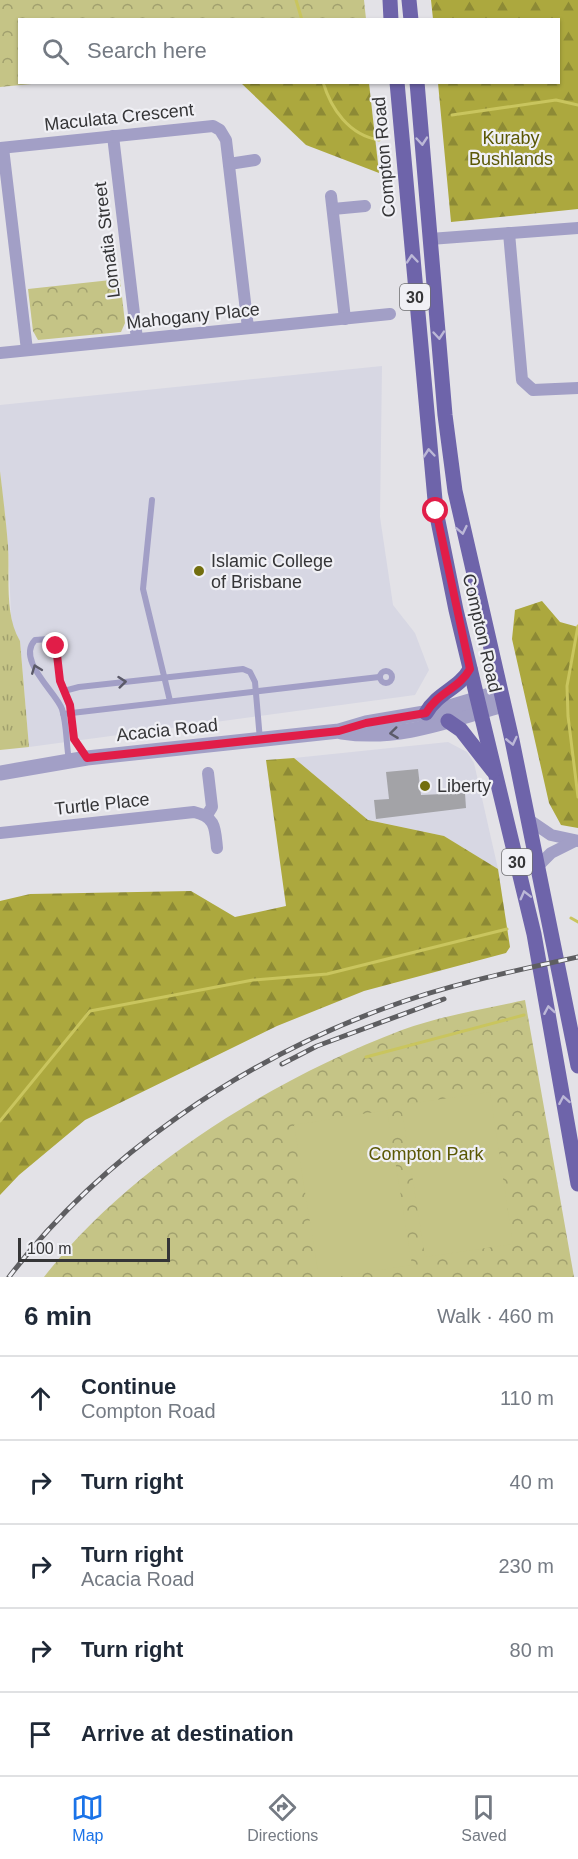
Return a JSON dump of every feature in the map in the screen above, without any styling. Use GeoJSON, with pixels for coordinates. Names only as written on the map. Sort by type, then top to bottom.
{"type":"FeatureCollection","features":[{"type":"Feature","properties":{"kind":"main road"},"geometry":{"type":"LineString","coordinates":[[390,0],[391,18]]}},
{"type":"Feature","properties":{"kind":"main road"},"geometry":{"type":"LineString","coordinates":[[410,0],[411,18]]}},
{"type":"Feature","properties":{"kind":"main road","name":"Compton Road"},"geometry":{"type":"LineString","coordinates":[[397,84],[432,486],[444,560],[538,952],[578,1180]]}},
{"type":"Feature","properties":{"kind":"main road","name":"Compton Road"},"geometry":{"type":"LineString","coordinates":[[417,84],[453,482],[529,820],[578,1066]]}},
{"type":"Feature","properties":{"kind":"main road"},"geometry":{"type":"LineString","coordinates":[[426,713],[434,699],[464,679],[470,669]]}},
{"type":"Feature","properties":{"kind":"main road"},"geometry":{"type":"LineString","coordinates":[[448,721],[461,730],[484,762],[495,773]]}},
{"type":"Feature","properties":{"kind":"street","name":"Maculata Crescent"},"geometry":{"type":"LineString","coordinates":[[2,148],[213,126],[220,130],[226,140],[248,328]]}},
{"type":"Feature","properties":{"kind":"street","name":"Lomatia Street"},"geometry":{"type":"LineString","coordinates":[[113,136],[136,339]]}},
{"type":"Feature","properties":{"kind":"street"},"geometry":{"type":"LineString","coordinates":[[2,148],[27,350]]}},
{"type":"Feature","properties":{"kind":"street"},"geometry":{"type":"LineString","coordinates":[[229,164],[255,160]]}},
{"type":"Feature","properties":{"kind":"street"},"geometry":{"type":"LineString","coordinates":[[345,319],[332,203],[365,206]]}},
{"type":"Feature","properties":{"kind":"street"},"geometry":{"type":"LineString","coordinates":[[430,239],[578,228]]}},
{"type":"Feature","properties":{"kind":"street"},"geometry":{"type":"LineString","coordinates":[[509,233],[522,380],[533,390],[578,388]]}},
{"type":"Feature","properties":{"kind":"street","name":"Mahogany Place"},"geometry":{"type":"LineString","coordinates":[[0,353],[390,314]]}},
{"type":"Feature","properties":{"kind":"street","name":"Acacia Road"},"geometry":{"type":"LineString","coordinates":[[0,773],[69,760],[339,731],[366,723],[479,705],[502,698]]}},
{"type":"Feature","properties":{"kind":"street","name":"Acacia Road"},"geometry":{"type":"LineString","coordinates":[[339,731],[368,736],[421,729],[448,721],[479,705]]}},
{"type":"Feature","properties":{"kind":"street"},"geometry":{"type":"LineString","coordinates":[[208,773],[212,807],[207,815],[214,823],[217,848]]}},
{"type":"Feature","properties":{"kind":"street","name":"Turtle Place"},"geometry":{"type":"LineString","coordinates":[[0,833],[194,812],[207,815]]}},
{"type":"Feature","properties":{"kind":"street"},"geometry":{"type":"LineString","coordinates":[[529,820],[551,835],[575,841]]}},
{"type":"Feature","properties":{"kind":"street"},"geometry":{"type":"LineString","coordinates":[[538,867],[551,854],[575,841]]}},
{"type":"Feature","properties":{"kind":"lane"},"geometry":{"type":"LineString","coordinates":[[152,500],[143,588],[166,676],[170,701]]}},
{"type":"Feature","properties":{"kind":"lane"},"geometry":{"type":"LineString","coordinates":[[69,760],[63,714],[58,701],[37,674],[32,656],[33,641],[49,639],[54,641],[71,713],[74,739],[87,758]]}},
{"type":"Feature","properties":{"kind":"lane"},"geometry":{"type":"LineString","coordinates":[[64,691],[166,676],[243,669],[252,675],[260,740]]}},
{"type":"Feature","properties":{"kind":"lane"},"geometry":{"type":"LineString","coordinates":[[63,714],[379,677]]}},
{"type":"Feature","properties":{"kind":"shaded area","name":"Islamic College of Brisbane"},"geometry":{"type":"Polygon","coordinates":[[[382,366],[380,517],[393,605],[415,633],[429,670],[415,695],[29,747],[20,641],[13,630],[11,615],[8,544],[0,471],[0,405],[382,366]]]}},
{"type":"Feature","properties":{"kind":"shaded area"},"geometry":{"type":"Polygon","coordinates":[[[448,742],[467,752],[474,763],[498,869],[444,836],[368,820],[294,758],[448,742]]]}},
{"type":"Feature","properties":{"kind":"green space"},"geometry":{"type":"Polygon","coordinates":[[[0,0],[364,0],[366,18],[18,18],[18,84],[32,84],[0,87],[0,0]]]}},
{"type":"Feature","properties":{"kind":"green space","name":"Kuraby Bushlands"},"geometry":{"type":"Polygon","coordinates":[[[431,0],[578,0],[578,209],[451,222],[438,84],[560,84],[560,18],[433,18],[431,0]]]}},
{"type":"Feature","properties":{"kind":"green space"},"geometry":{"type":"Polygon","coordinates":[[[242,84],[369,84],[379,173],[306,145],[242,84]]]}},
{"type":"Feature","properties":{"kind":"green space"},"geometry":{"type":"Polygon","coordinates":[[[120,279],[125,323],[121,332],[38,340],[33,331],[28,289],[120,279]]]}},
{"type":"Feature","properties":{"kind":"green space"},"geometry":{"type":"Polygon","coordinates":[[[0,471],[8,545],[10,607],[20,641],[29,747],[0,750],[0,471]]]}},
{"type":"Feature","properties":{"kind":"green space"},"geometry":{"type":"Polygon","coordinates":[[[542,601],[560,622],[578,627],[578,828],[561,825],[549,803],[512,639],[515,610],[542,601]]]}},
{"type":"Feature","properties":{"kind":"green space"},"geometry":{"type":"Polygon","coordinates":[[[294,758],[368,820],[444,836],[498,869],[510,947],[506,953],[364,991],[277,1026],[85,1120],[19,1175],[0,1195],[0,901],[30,894],[191,891],[235,917],[286,906],[266,760],[294,758]]]}},
{"type":"Feature","properties":{"kind":"green space","name":"Compton Park"},"geometry":{"type":"Polygon","coordinates":[[[525,1000],[574,1277],[44,1277],[78,1237],[117,1199],[206,1131],[254,1101],[353,1050],[402,1030],[447,1017],[525,1000]]]}},
{"type":"Feature","properties":{"kind":"green space"},"geometry":{"type":"Polygon","coordinates":[[[490,1092],[513,1244],[425,1257],[401,1105],[490,1092]]]}},
{"type":"Feature","properties":{"kind":"green space"},"geometry":{"type":"Polygon","coordinates":[[[387,1110],[412,1265],[335,1277],[319,1277],[294,1125],[387,1110]]]}},
{"type":"Feature","properties":{"kind":"building"},"geometry":{"type":"Polygon","coordinates":[[[418,769],[421,795],[465,793],[466,808],[376,819],[374,800],[389,799],[386,772],[418,769]]]}},
{"type":"Feature","properties":{"kind":"waterway"},"geometry":{"type":"LineString","coordinates":[[296,0],[301,18]]}},
{"type":"Feature","properties":{"kind":"waterway"},"geometry":{"type":"LineString","coordinates":[[324,84],[336,111],[350,127],[379,140]]}},
{"type":"Feature","properties":{"kind":"waterway"},"geometry":{"type":"LineString","coordinates":[[452,115],[556,100],[578,105]]}},
{"type":"Feature","properties":{"kind":"waterway"},"geometry":{"type":"LineString","coordinates":[[578,626],[567,686],[568,716],[578,797]]}},
{"type":"Feature","properties":{"kind":"waterway"},"geometry":{"type":"LineString","coordinates":[[571,918],[578,922]]}},
{"type":"Feature","properties":{"kind":"waterway"},"geometry":{"type":"LineString","coordinates":[[0,1121],[90,1011],[253,980],[327,974],[507,929]]}},
{"type":"Feature","properties":{"kind":"waterway"},"geometry":{"type":"LineString","coordinates":[[366,1057],[524,1015]]}},
{"type":"Feature","properties":{"kind":"railway"},"geometry":{"type":"LineString","coordinates":[[9,1277],[46,1233],[87,1191],[131,1152],[228,1084],[279,1055],[385,1008],[432,992],[578,957]]}},
{"type":"Feature","properties":{"kind":"railway"},"geometry":{"type":"LineString","coordinates":[[282,1064],[317,1046],[444,999]]}},
{"type":"Feature","properties":{"kind":"place","name":"Islamic College of Brisbane"},"geometry":{"type":"Point","coordinates":[199,571]}},
{"type":"Feature","properties":{"kind":"place","name":"Liberty"},"geometry":{"type":"Point","coordinates":[425,786]}},
{"type":"Feature","properties":{"kind":"route"},"geometry":{"type":"LineString","coordinates":[[56,646],[60,681],[70,705],[74,739],[87,758],[339,731],[366,723],[426,713],[434,699],[464,679],[470,669],[450,587],[436,511]]}}]}
